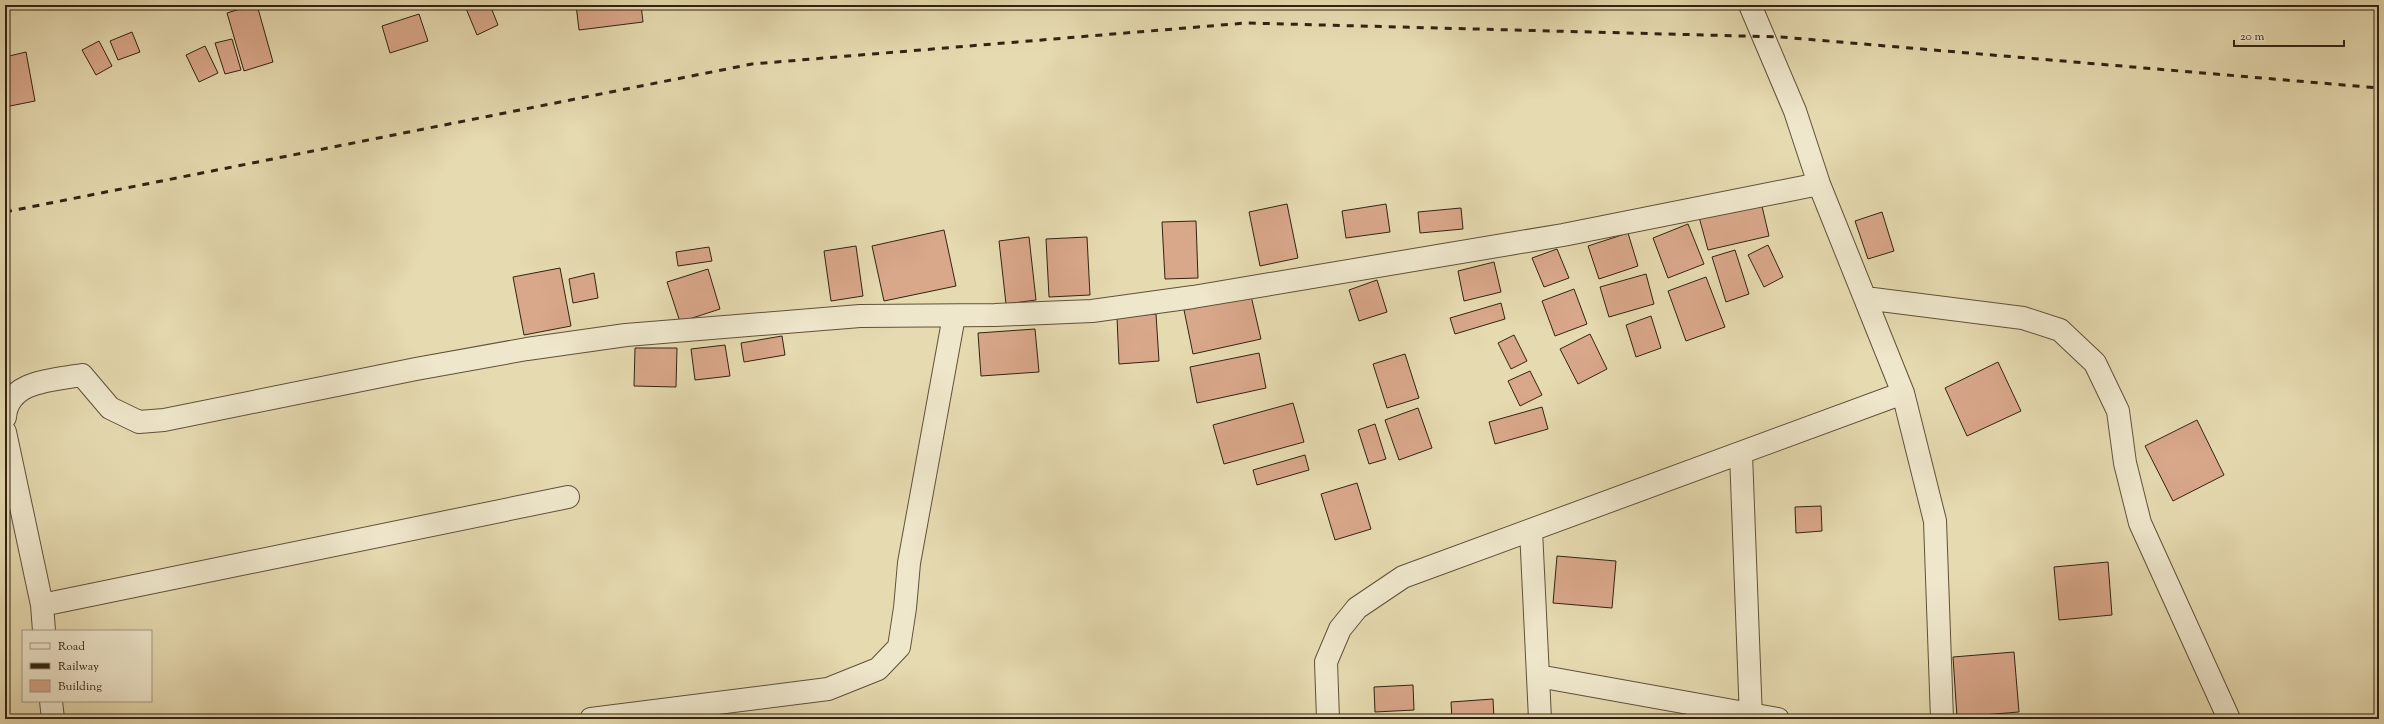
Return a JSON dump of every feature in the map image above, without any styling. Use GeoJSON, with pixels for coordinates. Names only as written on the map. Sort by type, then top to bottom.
{"type":"FeatureCollection","features":[{"type":"Feature","properties":{"kind":"street"},"geometry":{"type":"LineString","coordinates":[[1750,5],[1795,111],[1819,184],[1903,393],[1936,520],[1942,719]]}},
{"type":"Feature","properties":{"kind":"street"},"geometry":{"type":"LineString","coordinates":[[5,417],[9,399],[22,389],[45,381],[82,375],[110,408],[139,422],[164,420],[416,368],[526,349],[626,335],[860,316],[954,316],[1092,311],[1193,298],[1563,235],[1819,184]]}},
{"type":"Feature","properties":{"kind":"street"},"geometry":{"type":"LineString","coordinates":[[1865,298],[2022,318],[2060,330],[2095,363],[2118,411],[2125,463],[2140,523],[2229,719]]}},
{"type":"Feature","properties":{"kind":"street"},"geometry":{"type":"LineString","coordinates":[[591,719],[613,718],[828,689],[878,669],[899,647],[905,608],[909,563],[954,316]]}},
{"type":"Feature","properties":{"kind":"street"},"geometry":{"type":"LineString","coordinates":[[1328,719],[1326,662],[1340,629],[1357,608],[1403,577],[1741,454],[1903,393]]}},
{"type":"Feature","properties":{"kind":"street"},"geometry":{"type":"LineString","coordinates":[[5,432],[8,465],[42,605],[44,630]]}},
{"type":"Feature","properties":{"kind":"street"},"geometry":{"type":"LineString","coordinates":[[1741,454],[1751,716]]}},
{"type":"Feature","properties":{"kind":"street"},"geometry":{"type":"LineString","coordinates":[[42,605],[568,497]]}},
{"type":"Feature","properties":{"kind":"street"},"geometry":{"type":"LineString","coordinates":[[1531,530],[1540,719]]}},
{"type":"Feature","properties":{"kind":"street"},"geometry":{"type":"LineString","coordinates":[[1538,676],[1751,716],[1778,719]]}},
{"type":"Feature","properties":{"kind":"street"},"geometry":{"type":"LineString","coordinates":[[51,702],[53,719]]}},
{"type":"Feature","properties":{"kind":"building"},"geometry":{"type":"Polygon","coordinates":[[[257,5],[273,62],[244,71],[227,13],[257,5]]]}},
{"type":"Feature","properties":{"kind":"building"},"geometry":{"type":"Polygon","coordinates":[[[490,5],[498,25],[477,35],[465,6],[490,5]]]}},
{"type":"Feature","properties":{"kind":"building"},"geometry":{"type":"Polygon","coordinates":[[[576,5],[641,5],[643,22],[579,30],[576,5]]]}},
{"type":"Feature","properties":{"kind":"building"},"geometry":{"type":"Polygon","coordinates":[[[419,14],[428,41],[390,53],[382,26],[419,14]]]}},
{"type":"Feature","properties":{"kind":"building"},"geometry":{"type":"Polygon","coordinates":[[[132,32],[140,52],[118,60],[110,41],[132,32]]]}},
{"type":"Feature","properties":{"kind":"building"},"geometry":{"type":"Polygon","coordinates":[[[232,39],[241,70],[225,74],[215,43],[232,39]]]}},
{"type":"Feature","properties":{"kind":"building"},"geometry":{"type":"Polygon","coordinates":[[[99,41],[112,66],[96,75],[82,50],[99,41]]]}},
{"type":"Feature","properties":{"kind":"building"},"geometry":{"type":"Polygon","coordinates":[[[205,46],[218,73],[199,82],[186,55],[205,46]]]}},
{"type":"Feature","properties":{"kind":"building"},"geometry":{"type":"Polygon","coordinates":[[[26,52],[35,101],[5,107],[5,57],[26,52]]]}},
{"type":"Feature","properties":{"kind":"building"},"geometry":{"type":"Polygon","coordinates":[[[1761,202],[1769,236],[1708,250],[1699,217],[1761,202]]]}},
{"type":"Feature","properties":{"kind":"building"},"geometry":{"type":"Polygon","coordinates":[[[1287,204],[1298,258],[1260,266],[1249,212],[1287,204]]]}},
{"type":"Feature","properties":{"kind":"building"},"geometry":{"type":"Polygon","coordinates":[[[1386,204],[1390,232],[1346,238],[1342,211],[1386,204]]]}},
{"type":"Feature","properties":{"kind":"building"},"geometry":{"type":"Polygon","coordinates":[[[1461,208],[1463,229],[1420,233],[1418,212],[1461,208]]]}},
{"type":"Feature","properties":{"kind":"building"},"geometry":{"type":"Polygon","coordinates":[[[1882,212],[1894,251],[1868,259],[1855,221],[1882,212]]]}},
{"type":"Feature","properties":{"kind":"building"},"geometry":{"type":"Polygon","coordinates":[[[1196,221],[1198,278],[1165,279],[1162,222],[1196,221]]]}},
{"type":"Feature","properties":{"kind":"building"},"geometry":{"type":"Polygon","coordinates":[[[1688,224],[1704,264],[1668,278],[1653,238],[1688,224]]]}},
{"type":"Feature","properties":{"kind":"building"},"geometry":{"type":"Polygon","coordinates":[[[944,230],[956,286],[884,301],[872,246],[944,230]]]}},
{"type":"Feature","properties":{"kind":"building"},"geometry":{"type":"Polygon","coordinates":[[[1628,233],[1638,266],[1599,279],[1588,246],[1628,233]]]}},
{"type":"Feature","properties":{"kind":"building"},"geometry":{"type":"Polygon","coordinates":[[[1029,237],[1036,300],[1006,304],[999,241],[1029,237]]]}},
{"type":"Feature","properties":{"kind":"building"},"geometry":{"type":"Polygon","coordinates":[[[1087,237],[1090,295],[1049,297],[1046,239],[1087,237]]]}},
{"type":"Feature","properties":{"kind":"building"},"geometry":{"type":"Polygon","coordinates":[[[1768,245],[1783,277],[1764,287],[1748,255],[1768,245]]]}},
{"type":"Feature","properties":{"kind":"building"},"geometry":{"type":"Polygon","coordinates":[[[856,246],[863,296],[831,301],[824,251],[856,246]]]}},
{"type":"Feature","properties":{"kind":"building"},"geometry":{"type":"Polygon","coordinates":[[[709,247],[712,261],[678,266],[676,252],[709,247]]]}},
{"type":"Feature","properties":{"kind":"building"},"geometry":{"type":"Polygon","coordinates":[[[1557,249],[1569,278],[1544,287],[1532,258],[1557,249]]]}},
{"type":"Feature","properties":{"kind":"building"},"geometry":{"type":"Polygon","coordinates":[[[1735,250],[1749,294],[1726,302],[1712,257],[1735,250]]]}},
{"type":"Feature","properties":{"kind":"building"},"geometry":{"type":"Polygon","coordinates":[[[1494,262],[1501,292],[1464,301],[1458,271],[1494,262]]]}},
{"type":"Feature","properties":{"kind":"building"},"geometry":{"type":"Polygon","coordinates":[[[560,268],[571,326],[524,335],[513,277],[560,268]]]}},
{"type":"Feature","properties":{"kind":"building"},"geometry":{"type":"Polygon","coordinates":[[[708,269],[720,309],[680,322],[667,282],[708,269]]]}},
{"type":"Feature","properties":{"kind":"building"},"geometry":{"type":"Polygon","coordinates":[[[594,273],[598,298],[573,303],[569,279],[594,273]]]}},
{"type":"Feature","properties":{"kind":"building"},"geometry":{"type":"Polygon","coordinates":[[[1646,274],[1654,304],[1609,317],[1600,287],[1646,274]]]}},
{"type":"Feature","properties":{"kind":"building"},"geometry":{"type":"Polygon","coordinates":[[[1706,277],[1725,327],[1686,341],[1668,291],[1706,277]]]}},
{"type":"Feature","properties":{"kind":"building"},"geometry":{"type":"Polygon","coordinates":[[[1377,280],[1387,312],[1359,321],[1349,290],[1377,280]]]}},
{"type":"Feature","properties":{"kind":"building"},"geometry":{"type":"Polygon","coordinates":[[[1574,289],[1587,324],[1555,336],[1542,301],[1574,289]]]}},
{"type":"Feature","properties":{"kind":"building"},"geometry":{"type":"Polygon","coordinates":[[[1251,296],[1261,339],[1193,354],[1184,310],[1251,296]]]}},
{"type":"Feature","properties":{"kind":"building"},"geometry":{"type":"Polygon","coordinates":[[[1501,303],[1505,319],[1455,334],[1450,318],[1501,303]]]}},
{"type":"Feature","properties":{"kind":"building"},"geometry":{"type":"Polygon","coordinates":[[[1156,314],[1159,361],[1119,364],[1117,317],[1156,314]]]}},
{"type":"Feature","properties":{"kind":"building"},"geometry":{"type":"Polygon","coordinates":[[[1651,316],[1661,348],[1636,357],[1626,325],[1651,316]]]}},
{"type":"Feature","properties":{"kind":"building"},"geometry":{"type":"Polygon","coordinates":[[[1035,329],[1039,372],[981,376],[978,333],[1035,329]]]}},
{"type":"Feature","properties":{"kind":"building"},"geometry":{"type":"Polygon","coordinates":[[[1590,334],[1607,369],[1578,384],[1560,349],[1590,334]]]}},
{"type":"Feature","properties":{"kind":"building"},"geometry":{"type":"Polygon","coordinates":[[[1514,335],[1527,361],[1511,369],[1498,343],[1514,335]]]}},
{"type":"Feature","properties":{"kind":"building"},"geometry":{"type":"Polygon","coordinates":[[[782,336],[785,355],[744,362],[741,343],[782,336]]]}},
{"type":"Feature","properties":{"kind":"building"},"geometry":{"type":"Polygon","coordinates":[[[725,345],[730,376],[695,380],[691,349],[725,345]]]}},
{"type":"Feature","properties":{"kind":"building"},"geometry":{"type":"Polygon","coordinates":[[[635,348],[677,348],[676,387],[634,386],[635,348]]]}},
{"type":"Feature","properties":{"kind":"building"},"geometry":{"type":"Polygon","coordinates":[[[1259,353],[1266,388],[1197,403],[1190,367],[1259,353]]]}},
{"type":"Feature","properties":{"kind":"building"},"geometry":{"type":"Polygon","coordinates":[[[1405,354],[1419,398],[1387,408],[1373,364],[1405,354]]]}},
{"type":"Feature","properties":{"kind":"building"},"geometry":{"type":"Polygon","coordinates":[[[1998,362],[2021,411],[1967,436],[1945,388],[1998,362]]]}},
{"type":"Feature","properties":{"kind":"building"},"geometry":{"type":"Polygon","coordinates":[[[1530,371],[1542,395],[1520,406],[1508,381],[1530,371]]]}},
{"type":"Feature","properties":{"kind":"building"},"geometry":{"type":"Polygon","coordinates":[[[1293,403],[1304,442],[1224,464],[1213,425],[1293,403]]]}},
{"type":"Feature","properties":{"kind":"building"},"geometry":{"type":"Polygon","coordinates":[[[1542,407],[1548,429],[1495,444],[1489,422],[1542,407]]]}},
{"type":"Feature","properties":{"kind":"building"},"geometry":{"type":"Polygon","coordinates":[[[1418,408],[1432,448],[1399,460],[1385,420],[1418,408]]]}},
{"type":"Feature","properties":{"kind":"building"},"geometry":{"type":"Polygon","coordinates":[[[2197,420],[2224,475],[2173,501],[2145,446],[2197,420]]]}},
{"type":"Feature","properties":{"kind":"building"},"geometry":{"type":"Polygon","coordinates":[[[1375,424],[1386,459],[1369,464],[1358,430],[1375,424]]]}},
{"type":"Feature","properties":{"kind":"building"},"geometry":{"type":"Polygon","coordinates":[[[1305,455],[1309,470],[1257,485],[1253,470],[1305,455]]]}},
{"type":"Feature","properties":{"kind":"building"},"geometry":{"type":"Polygon","coordinates":[[[1357,483],[1371,529],[1335,540],[1321,494],[1357,483]]]}},
{"type":"Feature","properties":{"kind":"building"},"geometry":{"type":"Polygon","coordinates":[[[1821,506],[1822,531],[1796,533],[1795,507],[1821,506]]]}},
{"type":"Feature","properties":{"kind":"building"},"geometry":{"type":"Polygon","coordinates":[[[1557,556],[1616,561],[1612,608],[1553,603],[1557,556]]]}},
{"type":"Feature","properties":{"kind":"building"},"geometry":{"type":"Polygon","coordinates":[[[2108,562],[2112,615],[2059,620],[2054,567],[2108,562]]]}},
{"type":"Feature","properties":{"kind":"building"},"geometry":{"type":"Polygon","coordinates":[[[2014,652],[2019,712],[1957,717],[1953,657],[2014,652]]]}},
{"type":"Feature","properties":{"kind":"building"},"geometry":{"type":"Polygon","coordinates":[[[1413,685],[1414,710],[1375,712],[1374,687],[1413,685]]]}},
{"type":"Feature","properties":{"kind":"building"},"geometry":{"type":"Polygon","coordinates":[[[1493,699],[1494,719],[1452,719],[1451,702],[1493,699]]]}},
{"type":"Feature","properties":{"kind":"railway"},"geometry":{"type":"LineString","coordinates":[[5,212],[752,64],[1246,23],[1781,37],[2379,88]]}}]}
